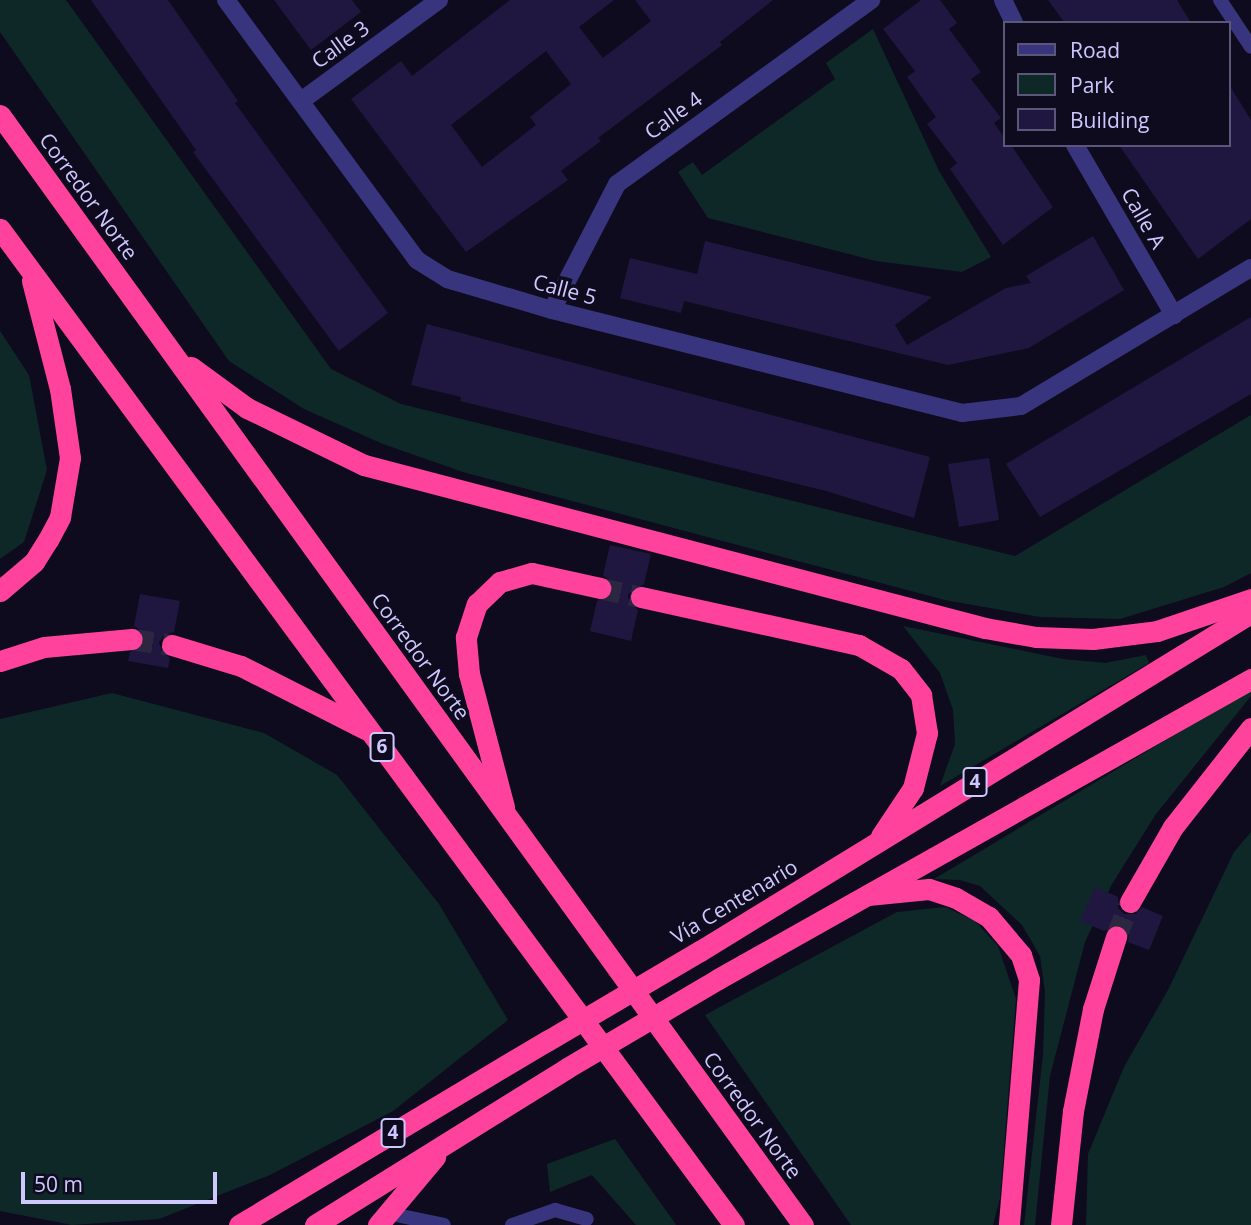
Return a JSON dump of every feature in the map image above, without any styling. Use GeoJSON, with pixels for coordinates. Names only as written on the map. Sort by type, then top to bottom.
{"type":"FeatureCollection","features":[{"type":"Feature","properties":{"kind":"highway","name":"Corredor Norte"},"geometry":{"type":"LineString","coordinates":[[0,115],[803,1225]]}},
{"type":"Feature","properties":{"kind":"highway","name":"6"},"geometry":{"type":"LineString","coordinates":[[0,229],[734,1225]]}},
{"type":"Feature","properties":{"kind":"highway"},"geometry":{"type":"LineString","coordinates":[[0,590],[34,562],[48,540],[60,517],[70,458],[60,389],[29,269]]}},
{"type":"Feature","properties":{"kind":"highway"},"geometry":{"type":"LineString","coordinates":[[177,357],[247,408],[364,465],[985,628],[1036,637],[1093,639],[1157,631],[1251,599]]}},
{"type":"Feature","properties":{"kind":"highway"},"geometry":{"type":"LineString","coordinates":[[507,819],[469,674],[466,637],[477,604],[500,582],[532,573],[600,588]]}},
{"type":"Feature","properties":{"kind":"highway"},"geometry":{"type":"LineString","coordinates":[[641,597],[859,645],[901,669],[921,695],[927,733],[913,788],[877,842]]}},
{"type":"Feature","properties":{"kind":"highway","name":"Vía Centenario"},"geometry":{"type":"LineString","coordinates":[[225,1225],[247,1220],[700,951],[1251,613]]}},
{"type":"Feature","properties":{"kind":"highway"},"geometry":{"type":"LineString","coordinates":[[0,661],[44,647],[132,639]]}},
{"type":"Feature","properties":{"kind":"highway"},"geometry":{"type":"LineString","coordinates":[[172,645],[241,666],[371,732]]}},
{"type":"Feature","properties":{"kind":"highway","name":"4"},"geometry":{"type":"LineString","coordinates":[[315,1225],[567,1068],[859,895],[1251,679]]}},
{"type":"Feature","properties":{"kind":"highway"},"geometry":{"type":"LineString","coordinates":[[1130,902],[1173,827],[1251,728]]}},
{"type":"Feature","properties":{"kind":"highway"},"geometry":{"type":"LineString","coordinates":[[859,895],[929,889],[956,898],[989,917],[1021,955],[1029,980],[1009,1225]]}},
{"type":"Feature","properties":{"kind":"highway"},"geometry":{"type":"LineString","coordinates":[[1061,1225],[1073,1111],[1093,1009],[1116,937]]}},
{"type":"Feature","properties":{"kind":"highway"},"geometry":{"type":"LineString","coordinates":[[382,1219],[448,1142]]}},
{"type":"Feature","properties":{"kind":"highway"},"geometry":{"type":"LineString","coordinates":[[781,1195],[819,1225]]}},
{"type":"Feature","properties":{"kind":"street","name":"Calle 5"},"geometry":{"type":"LineString","coordinates":[[226,0],[417,260],[447,279],[552,310],[962,412],[1021,406],[1174,314]]}},
{"type":"Feature","properties":{"kind":"street","name":"Calle 3"},"geometry":{"type":"LineString","coordinates":[[301,101],[439,0]]}},
{"type":"Feature","properties":{"kind":"street","name":"Calle 4"},"geometry":{"type":"LineString","coordinates":[[552,310],[617,184],[872,0]]}},
{"type":"Feature","properties":{"kind":"street"},"geometry":{"type":"LineString","coordinates":[[1003,0],[1013,21]]}},
{"type":"Feature","properties":{"kind":"street","name":"Calle A"},"geometry":{"type":"LineString","coordinates":[[1076,147],[1174,314]]}},
{"type":"Feature","properties":{"kind":"street"},"geometry":{"type":"LineString","coordinates":[[1174,314],[1251,268]]}},
{"type":"Feature","properties":{"kind":"lane"},"geometry":{"type":"LineString","coordinates":[[1220,0],[1251,47]]}},
{"type":"Feature","properties":{"kind":"lane"},"geometry":{"type":"LineString","coordinates":[[512,1225],[555,1210],[587,1219]]}},
{"type":"Feature","properties":{"kind":"lane"},"geometry":{"type":"LineString","coordinates":[[382,1219],[444,1225]]}},
{"type":"Feature","properties":{"kind":"green space"},"geometry":{"type":"Polygon","coordinates":[[[0,0],[66,0],[331,369],[401,404],[1015,556],[1251,415],[1251,573],[1224,587],[1120,619],[1040,617],[945,600],[463,472],[383,444],[304,409],[229,361],[0,32],[0,0]]]}},
{"type":"Feature","properties":{"kind":"green space"},"geometry":{"type":"Polygon","coordinates":[[[873,29],[939,171],[991,257],[962,272],[876,261],[708,218],[678,172],[693,162],[702,175],[835,79],[826,63],[873,29]]]}},
{"type":"Feature","properties":{"kind":"green space"},"geometry":{"type":"Polygon","coordinates":[[[0,331],[29,375],[47,470],[24,542],[0,559],[0,331]]]}},
{"type":"Feature","properties":{"kind":"green space"},"geometry":{"type":"Polygon","coordinates":[[[903,626],[1063,659],[1105,663],[1146,655],[1149,663],[940,786],[955,744],[953,710],[940,673],[903,626]]]}},
{"type":"Feature","properties":{"kind":"green space"},"geometry":{"type":"Polygon","coordinates":[[[1251,689],[1251,696],[1156,814],[1112,884],[1085,942],[1050,1076],[1035,1225],[1024,1225],[1043,1055],[1045,992],[1040,956],[1022,925],[980,886],[960,880],[934,879],[1251,689]]]}},
{"type":"Feature","properties":{"kind":"green space"},"geometry":{"type":"Polygon","coordinates":[[[112,693],[264,733],[337,775],[439,904],[508,1020],[393,1111],[270,1175],[159,1219],[72,1225],[0,1211],[0,719],[112,693]]]}},
{"type":"Feature","properties":{"kind":"green space"},"geometry":{"type":"Polygon","coordinates":[[[1251,832],[1251,1225],[1086,1225],[1088,1154],[1124,1067],[1168,990],[1234,852],[1251,832]]]}},
{"type":"Feature","properties":{"kind":"green space"},"geometry":{"type":"Polygon","coordinates":[[[945,907],[975,921],[998,946],[1016,999],[1000,1198],[993,1225],[851,1225],[705,1015],[897,912],[945,907]]]}},
{"type":"Feature","properties":{"kind":"green space"},"geometry":{"type":"Polygon","coordinates":[[[615,1139],[676,1225],[636,1225],[592,1175],[550,1192],[547,1164],[615,1139]]]}},
{"type":"Feature","properties":{"kind":"building"},"geometry":{"type":"Polygon","coordinates":[[[91,0],[168,0],[238,101],[235,103],[388,313],[339,351],[193,152],[196,150],[91,0]]]}},
{"type":"Feature","properties":{"kind":"building"},"geometry":{"type":"Polygon","coordinates":[[[274,0],[352,0],[361,12],[311,50],[274,0]]]}},
{"type":"Feature","properties":{"kind":"building"},"geometry":{"type":"Polygon","coordinates":[[[510,0],[614,0],[579,27],[603,58],[651,21],[635,0],[773,0],[720,42],[722,45],[598,138],[601,141],[561,171],[568,180],[466,252],[351,99],[401,61],[412,76],[510,0]],[[546,51],[451,125],[482,167],[536,125],[530,117],[571,84],[546,51]]]}},
{"type":"Feature","properties":{"kind":"building"},"geometry":{"type":"Polygon","coordinates":[[[921,0],[940,0],[957,23],[949,29],[981,72],[971,79],[1001,118],[994,123],[1002,134],[1002,147],[1012,147],[1053,207],[1003,245],[950,169],[957,163],[927,124],[936,117],[907,77],[915,71],[883,29],[921,0]]]}},
{"type":"Feature","properties":{"kind":"building"},"geometry":{"type":"Polygon","coordinates":[[[1048,0],[1177,0],[1190,21],[1064,21],[1048,0]]]}},
{"type":"Feature","properties":{"kind":"building"},"geometry":{"type":"Polygon","coordinates":[[[1230,86],[1251,120],[1251,219],[1198,259],[1120,147],[1230,147],[1230,86]]]}},
{"type":"Feature","properties":{"kind":"building"},"geometry":{"type":"Polygon","coordinates":[[[1093,236],[1124,290],[1029,348],[948,365],[684,301],[681,313],[620,298],[630,258],[697,274],[705,241],[932,297],[895,325],[907,345],[1006,288],[1031,283],[1026,276],[1093,236]]]}},
{"type":"Feature","properties":{"kind":"building"},"geometry":{"type":"Polygon","coordinates":[[[1251,317],[1251,394],[1040,517],[1006,464],[1251,317]]]}},
{"type":"Feature","properties":{"kind":"building"},"geometry":{"type":"Polygon","coordinates":[[[427,324],[930,457],[914,518],[826,491],[460,401],[461,397],[411,385],[427,324]]]}},
{"type":"Feature","properties":{"kind":"building"},"geometry":{"type":"Polygon","coordinates":[[[989,458],[999,520],[959,527],[948,464],[989,458]]]}},
{"type":"Feature","properties":{"kind":"building"},"geometry":{"type":"Polygon","coordinates":[[[610,545],[651,554],[644,584],[628,594],[629,602],[638,610],[631,641],[590,631],[597,601],[613,591],[612,583],[603,575],[610,545]]]}},
{"type":"Feature","properties":{"kind":"building"},"geometry":{"type":"Polygon","coordinates":[[[140,594],[180,601],[174,632],[164,635],[159,642],[162,653],[170,658],[168,668],[128,661],[130,652],[144,644],[143,632],[134,626],[140,594]]]}},
{"type":"Feature","properties":{"kind":"building"},"geometry":{"type":"Polygon","coordinates":[[[1095,887],[1118,897],[1118,908],[1124,914],[1136,914],[1142,907],[1163,916],[1149,950],[1128,942],[1129,934],[1121,925],[1104,931],[1080,921],[1095,887]]]}},
{"type":"Feature","properties":{"kind":"tunnel"},"geometry":{"type":"LineString","coordinates":[[600,588],[641,597]]}},
{"type":"Feature","properties":{"kind":"tunnel"},"geometry":{"type":"LineString","coordinates":[[132,639],[172,645]]}},
{"type":"Feature","properties":{"kind":"tunnel"},"geometry":{"type":"LineString","coordinates":[[1116,937],[1130,902]]}}]}
